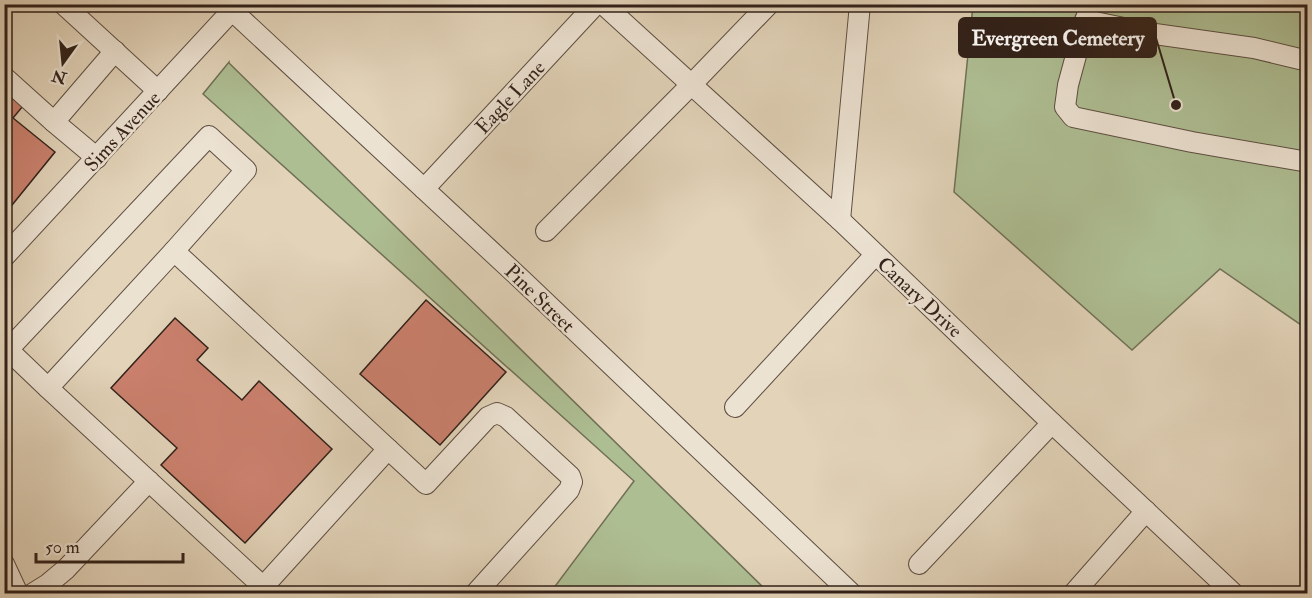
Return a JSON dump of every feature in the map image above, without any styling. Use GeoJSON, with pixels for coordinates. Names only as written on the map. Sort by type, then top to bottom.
{"type":"FeatureCollection","features":[{"type":"Feature","properties":{"kind":"street"},"geometry":{"type":"LineString","coordinates":[[63,4],[158,91]]}},
{"type":"Feature","properties":{"kind":"street","name":"Eagle Lane"},"geometry":{"type":"LineString","coordinates":[[424,189],[596,4]]}},
{"type":"Feature","properties":{"kind":"street","name":"Canary Drive"},"geometry":{"type":"LineString","coordinates":[[603,4],[840,220],[1234,594]]}},
{"type":"Feature","properties":{"kind":"street"},"geometry":{"type":"LineString","coordinates":[[546,231],[769,4]]}},
{"type":"Feature","properties":{"kind":"street"},"geometry":{"type":"LineString","coordinates":[[840,220],[860,4]]}},
{"type":"Feature","properties":{"kind":"street","name":"Pine Street"},"geometry":{"type":"LineString","coordinates":[[232,7],[852,594]]}},
{"type":"Feature","properties":{"kind":"street","name":"Sims Avenue"},"geometry":{"type":"LineString","coordinates":[[4,257],[97,158],[232,7]]}},
{"type":"Feature","properties":{"kind":"street"},"geometry":{"type":"LineString","coordinates":[[1308,61],[1254,48],[1148,33],[1088,12],[1068,85],[1065,107],[1073,117],[1192,142],[1308,162]]}},
{"type":"Feature","properties":{"kind":"street"},"geometry":{"type":"LineString","coordinates":[[54,122],[115,51]]}},
{"type":"Feature","properties":{"kind":"street"},"geometry":{"type":"LineString","coordinates":[[4,77],[97,158]]}},
{"type":"Feature","properties":{"kind":"street"},"geometry":{"type":"LineString","coordinates":[[48,388],[246,170],[209,136],[6,350],[267,590],[388,449]]}},
{"type":"Feature","properties":{"kind":"street"},"geometry":{"type":"LineString","coordinates":[[174,251],[426,484],[488,417],[497,413],[506,417],[570,476],[572,482],[569,490],[475,594]]}},
{"type":"Feature","properties":{"kind":"street"},"geometry":{"type":"LineString","coordinates":[[735,408],[875,255]]}},
{"type":"Feature","properties":{"kind":"street"},"geometry":{"type":"LineString","coordinates":[[919,564],[1052,423]]}},
{"type":"Feature","properties":{"kind":"street"},"geometry":{"type":"LineString","coordinates":[[32,594],[66,569],[149,482]]}},
{"type":"Feature","properties":{"kind":"street"},"geometry":{"type":"LineString","coordinates":[[1073,594],[1146,511]]}},
{"type":"Feature","properties":{"kind":"street"},"geometry":{"type":"LineString","coordinates":[[4,564],[18,594]]}},
{"type":"Feature","properties":{"kind":"green space"},"geometry":{"type":"Polygon","coordinates":[[[973,5],[1307,5],[1307,329],[1220,269],[1132,350],[954,192],[973,5]]]}},
{"type":"Feature","properties":{"kind":"green space"},"geometry":{"type":"Polygon","coordinates":[[[229,62],[769,593],[550,593],[634,481],[203,94],[229,62]]]}},
{"type":"Feature","properties":{"kind":"building"},"geometry":{"type":"Polygon","coordinates":[[[4,92],[23,106],[13,118],[55,152],[8,210],[4,208],[4,92]]]}},
{"type":"Feature","properties":{"kind":"building"},"geometry":{"type":"Polygon","coordinates":[[[426,300],[506,372],[440,445],[360,374],[426,300]]]}},
{"type":"Feature","properties":{"kind":"building"},"geometry":{"type":"Polygon","coordinates":[[[175,318],[208,348],[197,360],[242,400],[259,381],[332,449],[245,543],[161,465],[177,448],[111,388],[175,318]]]}},
{"type":"Feature","properties":{"kind":"place","name":"Evergreen Cemetery"},"geometry":{"type":"Point","coordinates":[1176,105]}}]}
